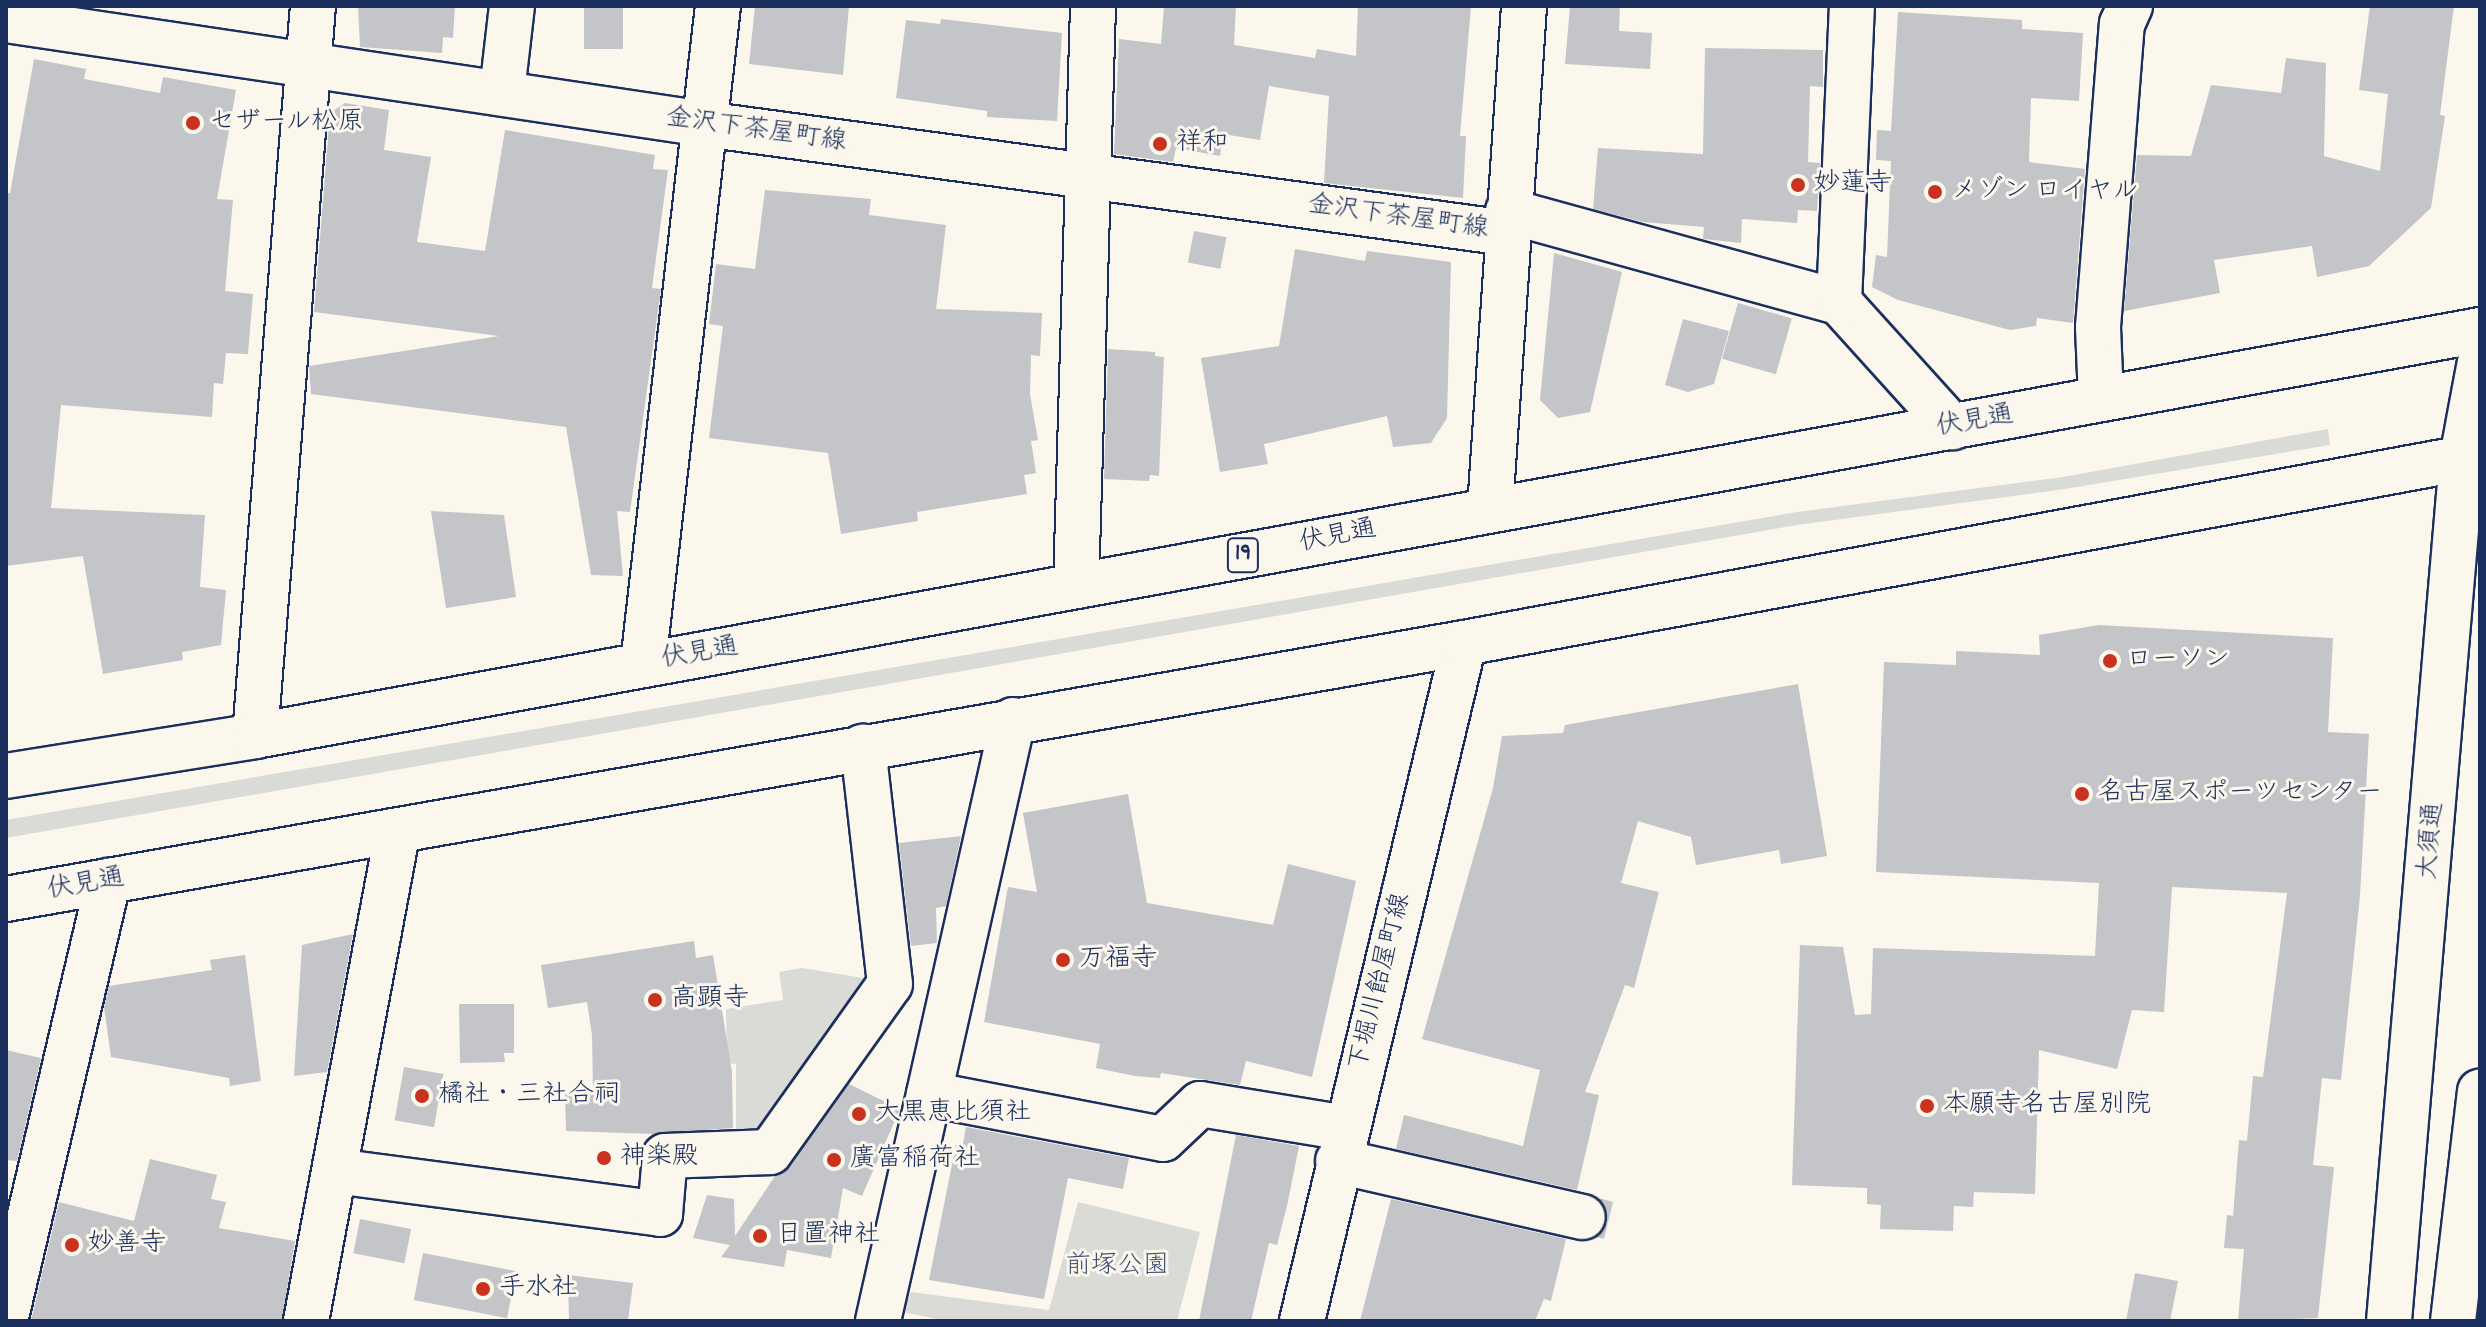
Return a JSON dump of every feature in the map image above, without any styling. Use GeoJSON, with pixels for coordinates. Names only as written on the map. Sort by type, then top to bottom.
{"type":"FeatureCollection","features":[{"type":"Feature","properties":{"kind":"main road"},"geometry":{"type":"LineString","coordinates":[[255,736],[313,6]]}},
{"type":"Feature","properties":{"kind":"main road"},"geometry":{"type":"LineString","coordinates":[[502,92],[512,6]]}},
{"type":"Feature","properties":{"kind":"main road"},"geometry":{"type":"LineString","coordinates":[[643,664],[718,6]]}},
{"type":"Feature","properties":{"kind":"main road"},"geometry":{"type":"LineString","coordinates":[[1076,586],[1093,6]]}},
{"type":"Feature","properties":{"kind":"main road"},"geometry":{"type":"LineString","coordinates":[[1490,509],[1524,6]]}},
{"type":"Feature","properties":{"kind":"main road"},"geometry":{"type":"LineString","coordinates":[[1852,6],[1839,302],[1952,427]]}},
{"type":"Feature","properties":{"kind":"main road"},"geometry":{"type":"LineString","coordinates":[[2101,399],[2098,327],[2122,24],[2130,6]]}},
{"type":"Feature","properties":{"kind":"main road","name":"金沢下茶屋町線"},"geometry":{"type":"LineString","coordinates":[[6,20],[704,124],[1086,176],[1507,222],[1839,302]]}},
{"type":"Feature","properties":{"kind":"main road","name":"伏見通"},"geometry":{"type":"LineString","coordinates":[[6,776],[255,736],[2480,330]]}},
{"type":"Feature","properties":{"kind":"main road","name":"大須通"},"geometry":{"type":"LineString","coordinates":[[2389,1321],[2480,362]]}},
{"type":"Feature","properties":{"kind":"main road","name":"伏見通"},"geometry":{"type":"LineString","coordinates":[[6,899],[397,833],[1013,720],[1464,643],[2471,457]]}},
{"type":"Feature","properties":{"kind":"main road","name":"下堀川飴屋町線"},"geometry":{"type":"LineString","coordinates":[[1302,1321],[1464,643]]}},
{"type":"Feature","properties":{"kind":"main road"},"geometry":{"type":"LineString","coordinates":[[878,1321],[1013,720]]}},
{"type":"Feature","properties":{"kind":"main road"},"geometry":{"type":"LineString","coordinates":[[335,1171],[660,1214],[665,1156],[770,1152],[890,984],[863,747]]}},
{"type":"Feature","properties":{"kind":"main road"},"geometry":{"type":"LineString","coordinates":[[313,1320],[335,1171],[397,833]]}},
{"type":"Feature","properties":{"kind":"main road"},"geometry":{"type":"LineString","coordinates":[[6,1317],[14,1248],[108,881]]}},
{"type":"Feature","properties":{"kind":"main road"},"geometry":{"type":"LineString","coordinates":[[2453,1321],[2476,1156],[2480,1092]]}},
{"type":"Feature","properties":{"kind":"main road"},"geometry":{"type":"LineString","coordinates":[[929,1094],[1163,1139],[1200,1104],[1583,1217]]}},
{"type":"Feature","properties":{"kind":"green space"},"geometry":{"type":"Polygon","coordinates":[[[2328,429],[2330,445],[2065,489],[1797,525],[6,838],[6,820],[1797,512],[2063,477],[2328,429]]]}},
{"type":"Feature","properties":{"kind":"green space"},"geometry":{"type":"Polygon","coordinates":[[[802,968],[863,978],[771,1128],[736,1129],[736,1064],[727,1063],[726,1009],[783,1000],[779,972],[802,968]]]}},
{"type":"Feature","properties":{"kind":"green space","name":"前塚公園"},"geometry":{"type":"Polygon","coordinates":[[[1078,1202],[1200,1232],[1177,1321],[947,1321],[902,1312],[911,1292],[1049,1310],[1078,1202]]]}},
{"type":"Feature","properties":{"kind":"building"},"geometry":{"type":"Polygon","coordinates":[[[358,6],[455,6],[453,38],[443,37],[442,53],[360,47],[358,6]]]}},
{"type":"Feature","properties":{"kind":"building"},"geometry":{"type":"Polygon","coordinates":[[[584,6],[623,6],[623,49],[584,49],[584,6]]]}},
{"type":"Feature","properties":{"kind":"building"},"geometry":{"type":"Polygon","coordinates":[[[755,6],[849,6],[843,75],[749,64],[755,6]]]}},
{"type":"Feature","properties":{"kind":"building"},"geometry":{"type":"Polygon","coordinates":[[[1164,6],[1236,6],[1234,45],[1315,58],[1317,49],[1356,56],[1358,6],[1471,6],[1460,136],[1466,136],[1463,198],[1324,183],[1329,96],[1269,86],[1260,140],[1223,134],[1220,156],[1176,148],[1173,162],[1114,154],[1119,39],[1161,44],[1164,6]]]}},
{"type":"Feature","properties":{"kind":"building"},"geometry":{"type":"Polygon","coordinates":[[[1570,6],[1620,6],[1619,31],[1652,33],[1650,69],[1565,64],[1570,6]]]}},
{"type":"Feature","properties":{"kind":"building"},"geometry":{"type":"Polygon","coordinates":[[[2370,6],[2454,6],[2440,115],[2445,116],[2431,208],[2369,266],[2317,277],[2312,246],[2214,260],[2220,293],[2124,311],[2137,155],[2191,156],[2211,85],[2281,93],[2286,58],[2326,63],[2324,156],[2380,171],[2388,94],[2359,90],[2370,6]]]}},
{"type":"Feature","properties":{"kind":"building"},"geometry":{"type":"Polygon","coordinates":[[[1898,12],[2022,20],[2022,29],[2083,33],[2079,101],[2031,98],[2029,162],[2085,169],[2073,323],[2037,318],[2036,326],[2010,330],[1898,300],[1872,287],[1876,255],[1887,257],[1891,161],[1876,160],[1877,130],[1891,131],[1898,12]]]}},
{"type":"Feature","properties":{"kind":"building"},"geometry":{"type":"Polygon","coordinates":[[[941,19],[1062,33],[1057,121],[987,117],[987,111],[896,98],[906,20],[940,24],[941,19]]]}},
{"type":"Feature","properties":{"kind":"building"},"geometry":{"type":"Polygon","coordinates":[[[1705,48],[1823,50],[1823,87],[1810,86],[1808,162],[1820,163],[1817,211],[1798,210],[1797,223],[1742,219],[1741,243],[1703,239],[1704,227],[1643,222],[1593,209],[1598,148],[1703,154],[1705,48]]]}},
{"type":"Feature","properties":{"kind":"building"},"geometry":{"type":"Polygon","coordinates":[[[34,59],[86,69],[84,79],[160,93],[163,77],[236,90],[217,199],[233,200],[225,291],[253,294],[248,354],[226,353],[223,384],[214,383],[212,417],[61,405],[51,508],[205,515],[200,587],[226,590],[221,645],[182,652],[183,660],[103,674],[83,556],[6,566],[6,193],[10,193],[34,59]]]}},
{"type":"Feature","properties":{"kind":"building"},"geometry":{"type":"Polygon","coordinates":[[[345,103],[389,110],[384,150],[431,157],[417,242],[485,251],[505,130],[655,155],[653,169],[668,170],[652,288],[661,289],[630,512],[617,511],[623,576],[591,575],[566,427],[311,394],[309,366],[499,336],[314,312],[330,113],[345,103]]]}},
{"type":"Feature","properties":{"kind":"building"},"geometry":{"type":"Polygon","coordinates":[[[765,190],[871,199],[869,215],[946,225],[936,309],[1042,313],[1040,356],[1031,355],[1030,394],[1038,440],[1031,441],[1036,473],[1024,475],[1027,494],[917,512],[918,521],[841,534],[828,453],[709,438],[723,326],[709,324],[716,264],[755,269],[765,190]]]}},
{"type":"Feature","properties":{"kind":"building"},"geometry":{"type":"Polygon","coordinates":[[[1194,231],[1226,237],[1220,269],[1188,262],[1194,231]]]}},
{"type":"Feature","properties":{"kind":"building"},"geometry":{"type":"Polygon","coordinates":[[[1295,249],[1365,261],[1367,251],[1451,262],[1447,418],[1431,443],[1393,447],[1387,416],[1264,444],[1268,464],[1220,472],[1201,358],[1279,346],[1295,249]]]}},
{"type":"Feature","properties":{"kind":"building"},"geometry":{"type":"Polygon","coordinates":[[[1554,253],[1622,272],[1590,412],[1558,418],[1540,400],[1554,253]]]}},
{"type":"Feature","properties":{"kind":"building"},"geometry":{"type":"Polygon","coordinates":[[[1738,303],[1792,318],[1776,374],[1722,359],[1738,303]]]}},
{"type":"Feature","properties":{"kind":"building"},"geometry":{"type":"Polygon","coordinates":[[[1683,319],[1729,331],[1714,384],[1688,392],[1665,385],[1683,319]]]}},
{"type":"Feature","properties":{"kind":"building"},"geometry":{"type":"Polygon","coordinates":[[[1108,349],[1155,352],[1155,356],[1164,357],[1159,476],[1150,475],[1149,481],[1104,479],[1108,349]]]}},
{"type":"Feature","properties":{"kind":"building"},"geometry":{"type":"Polygon","coordinates":[[[431,511],[504,515],[516,597],[446,608],[431,511]]]}},
{"type":"Feature","properties":{"kind":"building"},"geometry":{"type":"Polygon","coordinates":[[[2099,625],[2333,638],[2328,732],[2369,734],[2360,896],[2341,1080],[2322,1078],[2313,1165],[2334,1167],[2318,1318],[2238,1321],[2244,1249],[2224,1248],[2227,1215],[2233,1216],[2239,1140],[2247,1141],[2253,1076],[2263,1077],[2287,893],[2172,887],[2164,1012],[2132,1010],[2117,1069],[2039,1050],[2035,1194],[1974,1192],[1973,1207],[1954,1206],[1953,1231],[1880,1229],[1881,1205],[1867,1204],[1867,1188],[1792,1185],[1800,945],[1843,947],[1855,1015],[1871,1014],[1873,948],[2095,956],[2099,883],[1876,872],[1884,662],[1956,665],[1956,651],[2040,655],[2039,635],[2099,625]]]}},
{"type":"Feature","properties":{"kind":"building"},"geometry":{"type":"Polygon","coordinates":[[[1798,684],[1827,856],[1781,864],[1779,850],[1696,865],[1691,837],[1638,821],[1621,883],[1659,892],[1634,988],[1625,985],[1585,1092],[1599,1095],[1577,1190],[1396,1149],[1404,1115],[1523,1146],[1540,1070],[1422,1039],[1493,788],[1502,736],[1563,733],[1565,725],[1798,684]]]}},
{"type":"Feature","properties":{"kind":"building"},"geometry":{"type":"Polygon","coordinates":[[[1128,794],[1147,903],[1273,925],[1288,864],[1356,881],[1312,1077],[1246,1061],[1240,1085],[1161,1073],[1160,1078],[1135,1076],[1096,1068],[1100,1044],[984,1022],[1008,887],[1037,892],[1023,813],[1128,794]]]}},
{"type":"Feature","properties":{"kind":"building"},"geometry":{"type":"Polygon","coordinates":[[[961,836],[946,906],[936,908],[937,943],[911,946],[899,843],[961,836]]]}},
{"type":"Feature","properties":{"kind":"building"},"geometry":{"type":"Polygon","coordinates":[[[353,934],[327,1072],[294,1076],[302,945],[353,934]]]}},
{"type":"Feature","properties":{"kind":"building"},"geometry":{"type":"Polygon","coordinates":[[[694,941],[696,958],[713,955],[732,1072],[733,1128],[653,1134],[566,1131],[565,1094],[593,1094],[592,1035],[587,1002],[548,1008],[541,965],[694,941]]]}},
{"type":"Feature","properties":{"kind":"building"},"geometry":{"type":"Polygon","coordinates":[[[245,955],[261,1081],[230,1086],[229,1078],[111,1057],[104,1007],[109,986],[212,970],[210,960],[245,955]]]}},
{"type":"Feature","properties":{"kind":"building"},"geometry":{"type":"Polygon","coordinates":[[[459,1004],[514,1004],[514,1053],[504,1053],[505,1062],[460,1063],[459,1004]]]}},
{"type":"Feature","properties":{"kind":"building"},"geometry":{"type":"Polygon","coordinates":[[[6,1050],[41,1058],[17,1161],[6,1160],[6,1050]]]}},
{"type":"Feature","properties":{"kind":"building"},"geometry":{"type":"Polygon","coordinates":[[[404,1067],[443,1074],[434,1127],[395,1120],[404,1067]]]}},
{"type":"Feature","properties":{"kind":"building"},"geometry":{"type":"Polygon","coordinates":[[[849,1084],[900,1109],[862,1196],[843,1188],[831,1258],[787,1250],[784,1267],[721,1257],[730,1245],[693,1238],[707,1195],[734,1199],[735,1236],[775,1176],[790,1167],[849,1084]]]}},
{"type":"Feature","properties":{"kind":"building"},"geometry":{"type":"Polygon","coordinates":[[[966,1127],[1129,1158],[1123,1189],[1068,1178],[1044,1299],[929,1280],[956,1144],[963,1144],[966,1127]]]}},
{"type":"Feature","properties":{"kind":"building"},"geometry":{"type":"Polygon","coordinates":[[[1236,1135],[1299,1146],[1277,1245],[1269,1243],[1251,1321],[1199,1321],[1236,1135]]]}},
{"type":"Feature","properties":{"kind":"building"},"geometry":{"type":"Polygon","coordinates":[[[150,1159],[217,1175],[211,1199],[226,1202],[219,1228],[295,1241],[282,1321],[31,1321],[59,1202],[134,1221],[150,1159]]]}},
{"type":"Feature","properties":{"kind":"building"},"geometry":{"type":"Polygon","coordinates":[[[1599,1198],[1613,1202],[1604,1239],[1596,1237],[1607,1222],[1599,1198]]]}},
{"type":"Feature","properties":{"kind":"building"},"geometry":{"type":"Polygon","coordinates":[[[1391,1199],[1566,1239],[1551,1301],[1544,1299],[1535,1321],[1360,1321],[1391,1199]]]}},
{"type":"Feature","properties":{"kind":"building"},"geometry":{"type":"Polygon","coordinates":[[[360,1219],[411,1229],[404,1263],[353,1253],[360,1219]]]}},
{"type":"Feature","properties":{"kind":"building","name":"手水社"},"geometry":{"type":"Polygon","coordinates":[[[423,1253],[516,1271],[507,1318],[414,1300],[423,1253]]]}},
{"type":"Feature","properties":{"kind":"building"},"geometry":{"type":"Polygon","coordinates":[[[2135,1273],[2178,1281],[2170,1321],[2126,1321],[2135,1273]]]}},
{"type":"Feature","properties":{"kind":"building"},"geometry":{"type":"Polygon","coordinates":[[[568,1275],[633,1283],[628,1321],[569,1321],[568,1275]]]}},
{"type":"Feature","properties":{"kind":"place","name":"セザール松原"},"geometry":{"type":"Point","coordinates":[193,123]}},
{"type":"Feature","properties":{"kind":"place","name":"祥和"},"geometry":{"type":"Point","coordinates":[1160,144]}},
{"type":"Feature","properties":{"kind":"place","name":"妙蓮寺"},"geometry":{"type":"Point","coordinates":[1798,185]}},
{"type":"Feature","properties":{"kind":"place","name":"メゾン ロイヤル"},"geometry":{"type":"Point","coordinates":[1935,192]}},
{"type":"Feature","properties":{"kind":"place","name":"ローソン"},"geometry":{"type":"Point","coordinates":[2110,661]}},
{"type":"Feature","properties":{"kind":"place","name":"名古屋スポーツセンター"},"geometry":{"type":"Point","coordinates":[2082,794]}},
{"type":"Feature","properties":{"kind":"place","name":"万福寺"},"geometry":{"type":"Point","coordinates":[1063,960]}},
{"type":"Feature","properties":{"kind":"place","name":"高顕寺"},"geometry":{"type":"Point","coordinates":[655,1000]}},
{"type":"Feature","properties":{"kind":"place","name":"橘社・三社合祠"},"geometry":{"type":"Point","coordinates":[422,1096]}},
{"type":"Feature","properties":{"kind":"place","name":"本願寺名古屋別院"},"geometry":{"type":"Point","coordinates":[1927,1106]}},
{"type":"Feature","properties":{"kind":"place","name":"大黒恵比須社"},"geometry":{"type":"Point","coordinates":[859,1114]}},
{"type":"Feature","properties":{"kind":"place","name":"神楽殿"},"geometry":{"type":"Point","coordinates":[604,1158]}},
{"type":"Feature","properties":{"kind":"place","name":"廣富稲荷社"},"geometry":{"type":"Point","coordinates":[834,1160]}},
{"type":"Feature","properties":{"kind":"place","name":"日置神社"},"geometry":{"type":"Point","coordinates":[760,1236]}},
{"type":"Feature","properties":{"kind":"place","name":"妙善寺"},"geometry":{"type":"Point","coordinates":[72,1245]}},
{"type":"Feature","properties":{"kind":"place","name":"手水社"},"geometry":{"type":"Point","coordinates":[483,1289]}}]}
